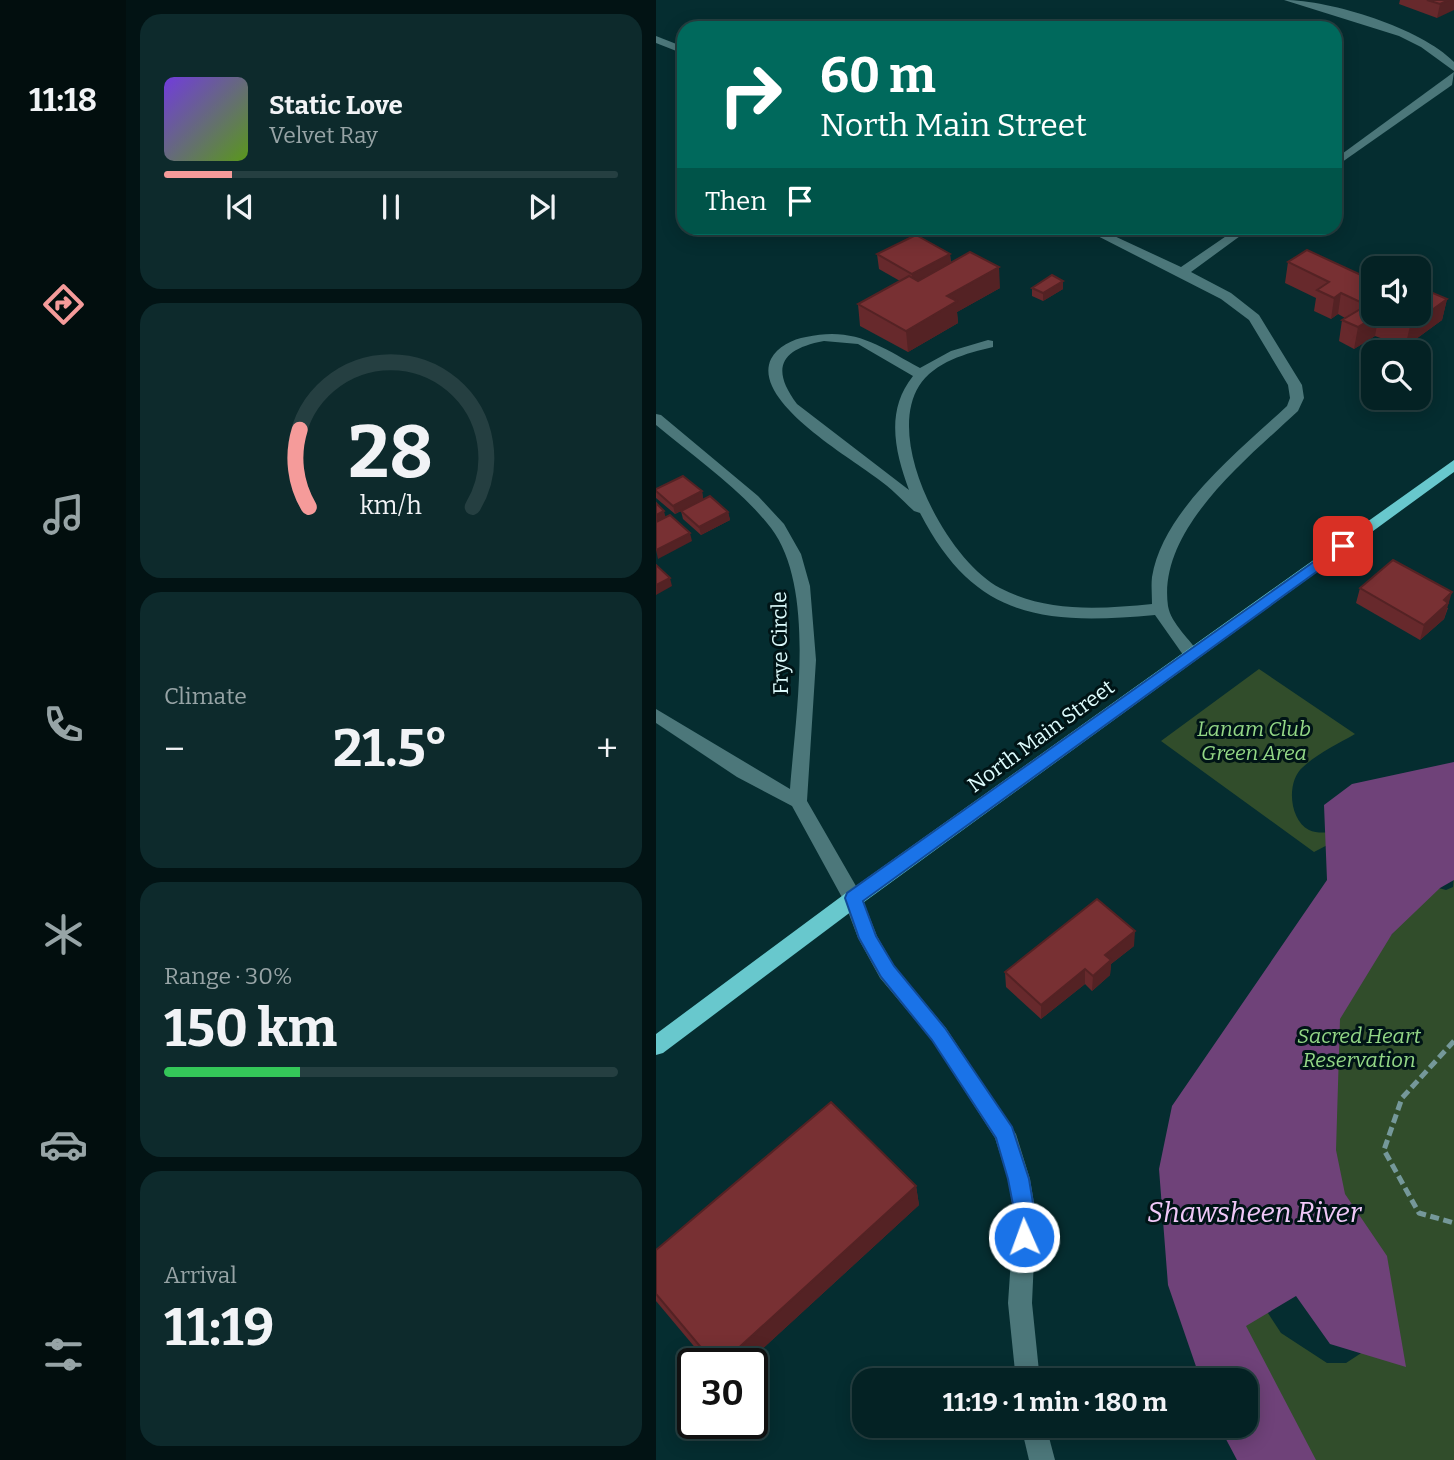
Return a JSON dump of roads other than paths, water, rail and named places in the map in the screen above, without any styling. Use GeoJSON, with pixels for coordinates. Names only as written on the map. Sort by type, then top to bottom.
{"type":"FeatureCollection","features":[{"type":"Feature","properties":{"kind":"main road","name":"North Main Street"},"geometry":{"type":"LineString","coordinates":[[656,1046],[853,898],[1454,465]]}},
{"type":"Feature","properties":{"kind":"street"},"geometry":{"type":"LineString","coordinates":[[1289,0],[1348,13],[1425,45],[1444,56],[1454,68]]}},
{"type":"Feature","properties":{"kind":"street"},"geometry":{"type":"LineString","coordinates":[[1340,0],[1348,13]]}},
{"type":"Feature","properties":{"kind":"street"},"geometry":{"type":"LineString","coordinates":[[656,39],[677,48]]}},
{"type":"Feature","properties":{"kind":"street"},"geometry":{"type":"LineString","coordinates":[[1342,159],[1448,83],[1454,75]]}},
{"type":"Feature","properties":{"kind":"street"},"geometry":{"type":"LineString","coordinates":[[1103,235],[1226,296],[1254,318],[1295,385],[1297,398],[1293,408],[1243,452],[1213,485],[1173,538],[1158,580],[1160,609],[1192,655]]}},
{"type":"Feature","properties":{"kind":"street"},"geometry":{"type":"LineString","coordinates":[[1182,272],[1235,235]]}},
{"type":"Feature","properties":{"kind":"street"},"geometry":{"type":"LineString","coordinates":[[920,374],[862,341],[820,337],[793,345],[781,353],[774,363],[773,379],[778,393],[792,407],[891,481],[931,520],[975,579],[991,591],[1013,601],[1042,609],[1111,614],[1160,609]]}},
{"type":"Feature","properties":{"kind":"street"},"geometry":{"type":"LineString","coordinates":[[931,520],[912,482],[903,450],[904,401],[920,374],[944,358],[988,344]]}},
{"type":"Feature","properties":{"kind":"street","name":"Frye Circle"},"geometry":{"type":"LineString","coordinates":[[656,418],[766,512],[782,531],[796,562],[804,592],[806,621],[798,801]]}},
{"type":"Feature","properties":{"kind":"street"},"geometry":{"type":"LineString","coordinates":[[656,715],[772,790],[798,801],[853,898],[868,938],[887,972],[939,1034],[1005,1134],[1019,1179],[1025,1215],[1020,1303],[1027,1368]]}},
{"type":"Feature","properties":{"kind":"street"},"geometry":{"type":"LineString","coordinates":[[1036,1438],[1042,1460]]}},
{"type":"Feature","properties":{"kind":"water","name":"Shawsheen River"},"geometry":{"type":"Polygon","coordinates":[[[1454,762],[1454,880],[1440,888],[1392,934],[1340,1019],[1336,1150],[1345,1194],[1387,1256],[1406,1367],[1330,1344],[1296,1296],[1246,1326],[1316,1460],[1237,1460],[1225,1438],[1258,1438],[1258,1368],[1197,1368],[1168,1285],[1159,1169],[1172,1106],[1327,880],[1324,805],[1352,784],[1454,762]]]}},
{"type":"Feature","properties":{"kind":"park label","name":"Lanam Club Green Area"},"geometry":{"type":"Point","coordinates":[1254,741]}},
{"type":"Feature","properties":{"kind":"park label","name":"Sacred Heart Reservation"},"geometry":{"type":"Point","coordinates":[1359,1048]}}]}
